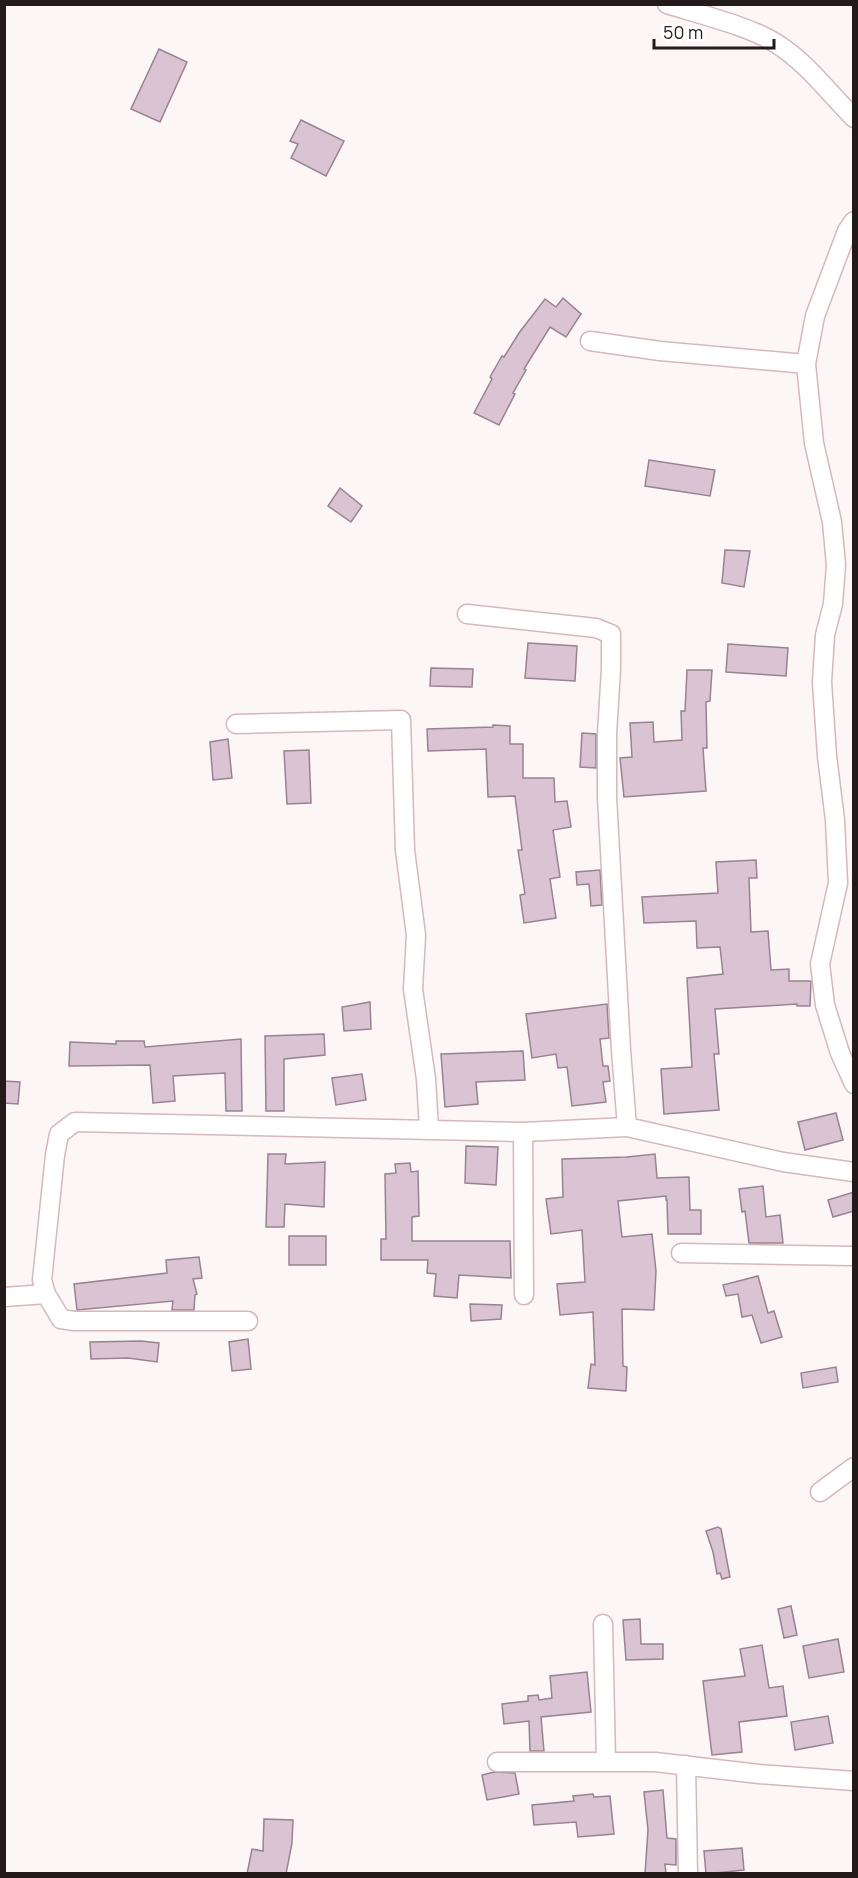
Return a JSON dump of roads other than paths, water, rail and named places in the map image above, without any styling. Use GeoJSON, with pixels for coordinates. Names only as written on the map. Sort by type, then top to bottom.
{"type":"FeatureCollection","features":[{"type":"Feature","properties":{"kind":"street"},"geometry":{"type":"LineString","coordinates":[[667,4],[743,29],[776,43],[797,60],[854,118]]}},
{"type":"Feature","properties":{"kind":"street"},"geometry":{"type":"LineString","coordinates":[[854,221],[847,231],[815,316],[806,364],[814,443],[832,522],[836,565],[832,604],[824,644],[822,682],[827,756],[835,820],[837,883],[820,964],[825,1005],[840,1053],[854,1084]]}},
{"type":"Feature","properties":{"kind":"street"},"geometry":{"type":"LineString","coordinates":[[590,341],[660,351],[806,364]]}},
{"type":"Feature","properties":{"kind":"street"},"geometry":{"type":"LineString","coordinates":[[466,614],[596,628],[611,634],[607,796],[627,1127]]}},
{"type":"Feature","properties":{"kind":"street"},"geometry":{"type":"LineString","coordinates":[[236,724],[401,720],[405,850],[416,935],[413,988],[426,1079],[429,1129]]}},
{"type":"Feature","properties":{"kind":"street"},"geometry":{"type":"LineString","coordinates":[[248,1321],[74,1321],[61,1319],[46,1294],[42,1280],[59,1134],[75,1122],[524,1132],[627,1127],[783,1162],[854,1172]]}},
{"type":"Feature","properties":{"kind":"street"},"geometry":{"type":"LineString","coordinates":[[524,1132],[524,1295]]}},
{"type":"Feature","properties":{"kind":"street"},"geometry":{"type":"LineString","coordinates":[[681,1253],[854,1256]]}},
{"type":"Feature","properties":{"kind":"street"},"geometry":{"type":"LineString","coordinates":[[4,1297],[46,1294]]}},
{"type":"Feature","properties":{"kind":"street"},"geometry":{"type":"LineString","coordinates":[[820,1492],[854,1467]]}},
{"type":"Feature","properties":{"kind":"street"},"geometry":{"type":"LineString","coordinates":[[603,1624],[606,1761]]}},
{"type":"Feature","properties":{"kind":"street"},"geometry":{"type":"LineString","coordinates":[[497,1762],[655,1762],[759,1774],[854,1781]]}},
{"type":"Feature","properties":{"kind":"street"},"geometry":{"type":"LineString","coordinates":[[686,1765],[688,1874]]}}]}
